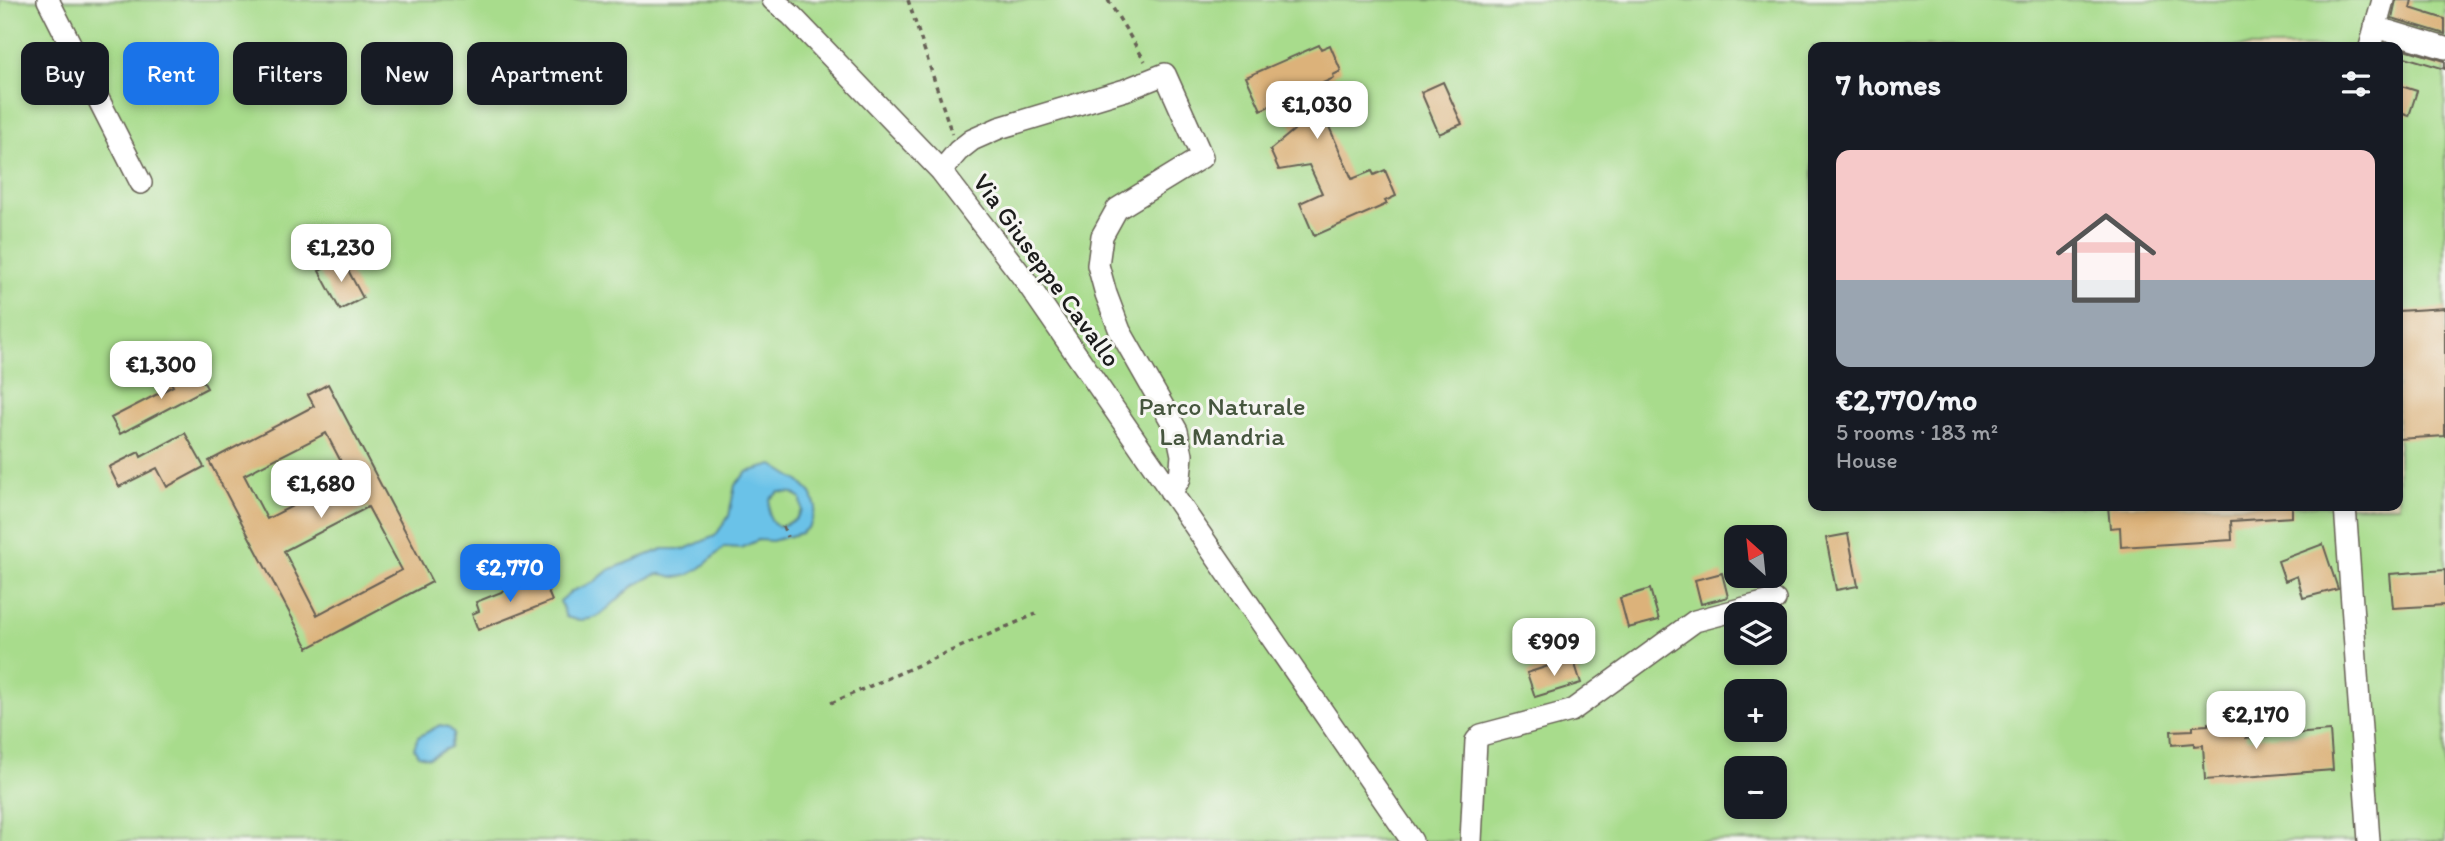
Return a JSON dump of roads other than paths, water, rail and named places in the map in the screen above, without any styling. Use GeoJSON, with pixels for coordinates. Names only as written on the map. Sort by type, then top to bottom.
{"type":"FeatureCollection","features":[{"type":"Feature","properties":{"kind":"street"},"geometry":{"type":"LineString","coordinates":[[48,0],[141,183]]}},
{"type":"Feature","properties":{"kind":"street","name":"Via Giuseppe Cavallo"},"geometry":{"type":"LineString","coordinates":[[773,0],[792,15],[941,171],[1025,281],[1412,841]]}},
{"type":"Feature","properties":{"kind":"street"},"geometry":{"type":"LineString","coordinates":[[2382,0],[2372,37],[2445,48]]}},
{"type":"Feature","properties":{"kind":"street"},"geometry":{"type":"LineString","coordinates":[[941,171],[958,151],[972,140],[999,128],[1125,90],[1165,74],[1202,157],[1117,209],[1102,236],[1098,265],[1120,331],[1177,430],[1182,455],[1180,478],[1171,493]]}},
{"type":"Feature","properties":{"kind":"street"},"geometry":{"type":"LineString","coordinates":[[2345,511],[2369,841]]}},
{"type":"Feature","properties":{"kind":"street"},"geometry":{"type":"LineString","coordinates":[[1471,841],[1476,741],[1481,734],[1571,711],[1695,621],[1775,600]]}},
{"type":"Feature","properties":{"kind":"water"},"geometry":{"type":"Polygon","coordinates":[[[773,465],[800,482],[811,493],[816,507],[810,526],[801,533],[772,541],[758,540],[741,548],[724,547],[691,574],[676,577],[663,574],[653,576],[632,588],[598,615],[578,620],[566,617],[560,601],[572,591],[594,582],[609,570],[663,549],[685,549],[715,536],[729,516],[735,485],[747,472],[773,465]],[[779,492],[770,499],[771,519],[779,527],[795,520],[802,510],[801,499],[793,493],[779,492]]]}},
{"type":"Feature","properties":{"kind":"water"},"geometry":{"type":"Polygon","coordinates":[[[440,725],[448,727],[454,733],[450,747],[429,758],[418,755],[414,748],[418,737],[440,725]]]}},
{"type":"Feature","properties":{"kind":"park label","name":"Parco Naturale La Mandria"},"geometry":{"type":"Point","coordinates":[1222,421]}}]}
